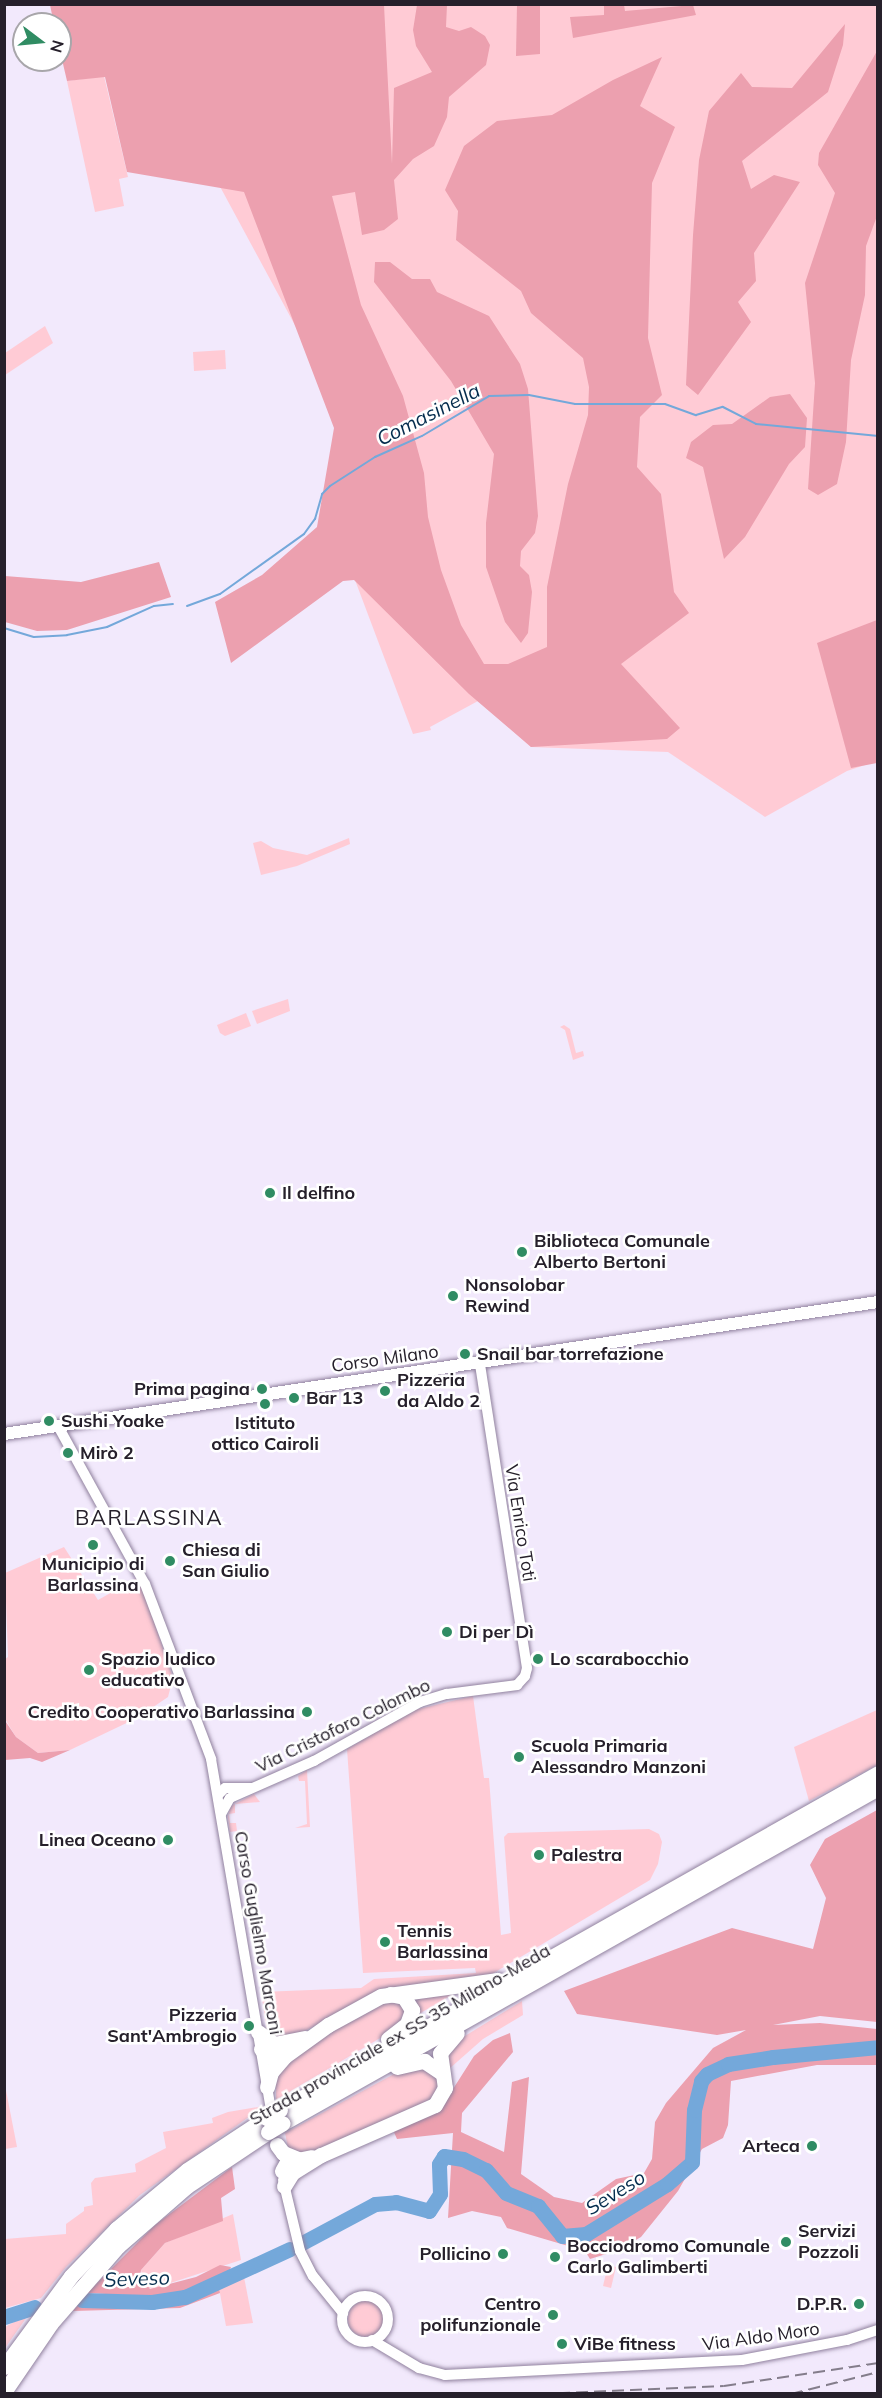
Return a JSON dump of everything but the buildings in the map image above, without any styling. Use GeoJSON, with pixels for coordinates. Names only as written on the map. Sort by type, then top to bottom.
{"type":"FeatureCollection","features":[{"type":"Feature","properties":{"kind":"highway","name":"Strada provinciale ex SS 35 Milano-Meda"},"geometry":{"type":"LineString","coordinates":[[5,2367],[32,2349],[75,2293],[118,2246],[166,2203],[270,2132],[282,2117],[532,1968],[878,1773]]}},
{"type":"Feature","properties":{"kind":"highway","name":"Strada provinciale ex SS 35 Milano-Meda"},"geometry":{"type":"LineString","coordinates":[[341,2083],[513,1993],[878,1788]]}},
{"type":"Feature","properties":{"kind":"highway"},"geometry":{"type":"LineString","coordinates":[[267,2087],[271,2072],[285,2056],[313,2035],[387,1994],[482,1985],[532,1968]]}},
{"type":"Feature","properties":{"kind":"highway"},"geometry":{"type":"LineString","coordinates":[[270,2132],[283,2152],[288,2169],[430,2109],[443,2093],[440,2053],[445,2043],[513,1993]]}},
{"type":"Feature","properties":{"kind":"highway"},"geometry":{"type":"LineString","coordinates":[[341,2083],[410,2020],[409,2002],[387,1994]]}},
{"type":"Feature","properties":{"kind":"highway"},"geometry":{"type":"LineString","coordinates":[[258,2032],[269,2057],[285,2056]]}},
{"type":"Feature","properties":{"kind":"highway"},"geometry":{"type":"LineString","coordinates":[[265,2051],[313,2035]]}},
{"type":"Feature","properties":{"kind":"highway"},"geometry":{"type":"LineString","coordinates":[[341,2083],[418,2060],[431,2063],[442,2073]]}},
{"type":"Feature","properties":{"kind":"highway","name":"Strada provinciale ex SS 35 Milano-Meda"},"geometry":{"type":"LineString","coordinates":[[4,2392],[18,2358],[42,2313],[97,2248],[158,2193],[270,2132]]}},
{"type":"Feature","properties":{"kind":"main road","name":"Corso Milano"},"geometry":{"type":"LineString","coordinates":[[4,1434],[878,1302]]}},
{"type":"Feature","properties":{"kind":"street","name":"Via Enrico Toti"},"geometry":{"type":"LineString","coordinates":[[480,1363],[527,1668],[518,1685]]}},
{"type":"Feature","properties":{"kind":"street","name":"Corso Guglielmo Marconi"},"geometry":{"type":"LineString","coordinates":[[58,1426],[145,1584],[214,1773],[258,2032]]}},
{"type":"Feature","properties":{"kind":"street","name":"Via Cristoforo Colombo"},"geometry":{"type":"LineString","coordinates":[[218,1793],[225,1788],[234,1792],[254,1787],[314,1761],[420,1702],[447,1694],[518,1685]]}},
{"type":"Feature","properties":{"kind":"street"},"geometry":{"type":"LineString","coordinates":[[214,1773],[234,1792],[224,1805],[221,1815]]}},
{"type":"Feature","properties":{"kind":"street","name":"Corso Guglielmo Marconi"},"geometry":{"type":"LineString","coordinates":[[265,2051],[270,2132]]}},
{"type":"Feature","properties":{"kind":"street"},"geometry":{"type":"LineString","coordinates":[[288,2169],[295,2240],[323,2290],[343,2313],[348,2334],[358,2340],[372,2340],[387,2325]]}},
{"type":"Feature","properties":{"kind":"street"},"geometry":{"type":"LineString","coordinates":[[323,2290],[354,2299],[367,2296],[379,2301],[387,2312],[387,2325],[401,2355]]}},
{"type":"Feature","properties":{"kind":"street"},"geometry":{"type":"LineString","coordinates":[[343,2313],[354,2299]]}},
{"type":"Feature","properties":{"kind":"street","name":"Via Aldo Moro"},"geometry":{"type":"LineString","coordinates":[[372,2340],[401,2355],[419,2368],[446,2375],[742,2360],[847,2340],[878,2330]]}},
{"type":"Feature","properties":{"kind":"shaded area"},"geometry":{"type":"Polygon","coordinates":[[[604,4],[624,5],[625,11],[693,5],[696,15],[573,38],[570,17],[604,15],[604,4]]]}},
{"type":"Feature","properties":{"kind":"shaded area"},"geometry":{"type":"Polygon","coordinates":[[[50,5],[384,5],[392,164],[394,88],[432,72],[416,46],[413,30],[417,5],[447,5],[446,27],[459,31],[471,27],[485,36],[490,45],[486,65],[449,97],[447,117],[434,146],[413,159],[394,180],[398,219],[384,230],[362,235],[355,192],[332,196],[361,305],[403,396],[424,473],[428,517],[441,570],[461,625],[484,664],[508,664],[547,647],[547,587],[568,484],[588,415],[589,387],[583,358],[531,313],[521,291],[456,240],[458,211],[445,190],[464,146],[497,121],[552,115],[613,80],[662,57],[640,106],[675,127],[652,183],[648,338],[662,395],[640,417],[637,467],[661,494],[674,592],[689,613],[621,664],[680,728],[667,739],[531,747],[469,694],[354,580],[343,581],[231,663],[215,602],[262,575],[317,527],[334,428],[244,192],[127,172],[105,77],[67,81],[65,72],[72,72],[72,12],[51,12],[50,5]]]}},
{"type":"Feature","properties":{"kind":"shaded area"},"geometry":{"type":"Polygon","coordinates":[[[322,5],[877,5],[877,761],[847,771],[765,817],[668,752],[531,747],[478,701],[430,727],[431,730],[413,734],[355,580],[317,527],[351,429],[217,181],[322,5]]]}},
{"type":"Feature","properties":{"kind":"shaded area"},"geometry":{"type":"Polygon","coordinates":[[[517,5],[540,5],[540,54],[516,56],[517,5]]]}},
{"type":"Feature","properties":{"kind":"shaded area"},"geometry":{"type":"Polygon","coordinates":[[[845,24],[843,45],[828,92],[742,161],[751,189],[774,175],[800,182],[754,253],[756,281],[738,302],[751,322],[698,395],[686,385],[699,160],[709,111],[741,73],[752,87],[792,88],[845,24]]]}},
{"type":"Feature","properties":{"kind":"shaded area"},"geometry":{"type":"Polygon","coordinates":[[[877,51],[877,216],[866,246],[865,295],[851,360],[846,442],[837,484],[818,495],[808,489],[815,383],[805,283],[835,193],[818,165],[819,153],[877,51]]]}},
{"type":"Feature","properties":{"kind":"shaded area"},"geometry":{"type":"Polygon","coordinates":[[[104,76],[128,177],[119,179],[124,206],[95,212],[67,81],[104,76]]]}},
{"type":"Feature","properties":{"kind":"shaded area"},"geometry":{"type":"Polygon","coordinates":[[[375,262],[390,262],[412,279],[430,279],[437,292],[489,316],[520,364],[528,389],[538,516],[535,533],[521,551],[520,566],[529,575],[532,592],[528,633],[521,643],[505,622],[486,567],[486,523],[494,454],[451,381],[374,282],[375,262]]]}},
{"type":"Feature","properties":{"kind":"shaded area"},"geometry":{"type":"Polygon","coordinates":[[[45,326],[53,343],[5,375],[5,353],[45,326]]]}},
{"type":"Feature","properties":{"kind":"shaded area"},"geometry":{"type":"Polygon","coordinates":[[[225,350],[226,369],[194,371],[193,352],[225,350]]]}},
{"type":"Feature","properties":{"kind":"shaded area"},"geometry":{"type":"Polygon","coordinates":[[[790,394],[807,418],[805,447],[789,464],[745,537],[724,559],[703,467],[686,458],[691,442],[713,425],[732,424],[770,397],[790,394]]]}},
{"type":"Feature","properties":{"kind":"shaded area"},"geometry":{"type":"Polygon","coordinates":[[[159,562],[171,597],[67,630],[37,631],[5,622],[5,576],[81,582],[159,562]]]}},
{"type":"Feature","properties":{"kind":"shaded area"},"geometry":{"type":"Polygon","coordinates":[[[877,620],[877,763],[851,768],[817,643],[877,620]]]}},
{"type":"Feature","properties":{"kind":"shaded area"},"geometry":{"type":"Polygon","coordinates":[[[349,838],[350,844],[297,866],[261,875],[253,843],[261,841],[273,848],[307,855],[349,838]]]}},
{"type":"Feature","properties":{"kind":"shaded area"},"geometry":{"type":"Polygon","coordinates":[[[288,999],[290,1011],[257,1024],[252,1011],[288,999]]]}},
{"type":"Feature","properties":{"kind":"shaded area"},"geometry":{"type":"Polygon","coordinates":[[[246,1013],[251,1026],[225,1036],[220,1033],[217,1025],[246,1013]]]}},
{"type":"Feature","properties":{"kind":"shaded area"},"geometry":{"type":"Polygon","coordinates":[[[564,1025],[570,1029],[576,1053],[583,1051],[584,1056],[573,1060],[565,1030],[560,1027],[564,1025]]]}},
{"type":"Feature","properties":{"kind":"shaded area"},"geometry":{"type":"Polygon","coordinates":[[[64,1547],[98,1600],[139,1577],[173,1678],[168,1697],[137,1718],[70,1750],[38,1753],[16,1737],[5,1719],[5,1659],[8,1657],[5,1573],[64,1547]]]}},
{"type":"Feature","properties":{"kind":"shaded area"},"geometry":{"type":"Polygon","coordinates":[[[473,1696],[484,1778],[489,1778],[501,1935],[511,1933],[504,1837],[508,1833],[649,1829],[659,1834],[662,1842],[658,1864],[650,1880],[487,1977],[388,1988],[295,2036],[280,2039],[267,2031],[261,1992],[361,1988],[374,1979],[476,1973],[475,1968],[363,1973],[347,1749],[414,1710],[473,1696]]]}},
{"type":"Feature","properties":{"kind":"shaded area"},"geometry":{"type":"Polygon","coordinates":[[[877,1710],[877,1765],[809,1801],[794,1747],[877,1710]]]}},
{"type":"Feature","properties":{"kind":"shaded area"},"geometry":{"type":"Polygon","coordinates":[[[4,1719],[16,1737],[38,1753],[70,1750],[42,1762],[30,1758],[5,1760],[4,1719]]]}},
{"type":"Feature","properties":{"kind":"shaded area"},"geometry":{"type":"Polygon","coordinates":[[[307,1770],[310,1827],[295,1828],[307,1824],[305,1781],[299,1781],[298,1776],[307,1770]]]}},
{"type":"Feature","properties":{"kind":"shaded area"},"geometry":{"type":"Polygon","coordinates":[[[254,1794],[260,1802],[235,1804],[235,1813],[229,1814],[230,1823],[236,1823],[237,1831],[230,1832],[228,1817],[231,1806],[254,1794]]]}},
{"type":"Feature","properties":{"kind":"shaded area"},"geometry":{"type":"Polygon","coordinates":[[[877,1810],[877,2022],[820,2016],[773,2025],[820,2023],[877,2029],[877,2065],[817,2065],[731,2081],[728,2125],[723,2138],[702,2149],[678,2191],[641,2237],[619,2250],[590,2259],[585,2251],[507,2228],[501,2217],[472,2211],[448,2218],[453,2133],[397,2139],[393,2130],[446,2100],[474,2056],[493,2040],[510,2033],[513,2052],[462,2113],[461,2132],[504,2152],[512,2082],[529,2077],[521,2174],[554,2197],[582,2203],[616,2179],[644,2173],[652,2159],[655,2122],[666,2103],[713,2048],[746,2030],[717,2035],[577,2014],[564,1991],[732,1928],[813,1949],[826,1898],[810,1865],[825,1839],[877,1810]]]}},
{"type":"Feature","properties":{"kind":"shaded area"},"geometry":{"type":"Polygon","coordinates":[[[457,1992],[417,2015],[408,1993],[457,1992]]]}},
{"type":"Feature","properties":{"kind":"shaded area"},"geometry":{"type":"Polygon","coordinates":[[[390,1998],[408,2007],[397,2028],[276,2100],[276,2078],[284,2065],[323,2036],[390,1998]]]}},
{"type":"Feature","properties":{"kind":"shaded area"},"geometry":{"type":"Polygon","coordinates":[[[522,2001],[523,2015],[483,2039],[449,2069],[447,2047],[522,2001]]]}},
{"type":"Feature","properties":{"kind":"shaded area"},"geometry":{"type":"Polygon","coordinates":[[[407,2067],[428,2067],[439,2082],[432,2100],[313,2152],[300,2154],[288,2148],[285,2133],[407,2067]]]}},
{"type":"Feature","properties":{"kind":"shaded area"},"geometry":{"type":"Polygon","coordinates":[[[4,2080],[17,2147],[5,2149],[4,2149],[4,2080]]]}},
{"type":"Feature","properties":{"kind":"shaded area"},"geometry":{"type":"Polygon","coordinates":[[[264,2106],[140,2195],[66,2267],[41,2298],[5,2308],[5,2239],[66,2234],[66,2224],[84,2211],[84,2207],[93,2205],[91,2183],[95,2178],[136,2172],[135,2164],[166,2148],[163,2132],[213,2123],[212,2118],[228,2112],[264,2106]]]}},
{"type":"Feature","properties":{"kind":"shaded area"},"geometry":{"type":"Polygon","coordinates":[[[232,2167],[235,2189],[221,2198],[223,2221],[165,2243],[141,2270],[140,2277],[150,2289],[196,2277],[220,2265],[231,2267],[228,2275],[187,2293],[161,2297],[87,2293],[155,2225],[232,2167]]]}},
{"type":"Feature","properties":{"kind":"shaded area"},"geometry":{"type":"Polygon","coordinates":[[[233,2214],[241,2260],[152,2289],[144,2286],[141,2270],[165,2243],[233,2214]]]}},
{"type":"Feature","properties":{"kind":"shaded area"},"geometry":{"type":"Polygon","coordinates":[[[608,2265],[616,2267],[611,2288],[603,2286],[608,2265]]]}},
{"type":"Feature","properties":{"kind":"shaded area"},"geometry":{"type":"Polygon","coordinates":[[[244,2277],[253,2323],[226,2326],[219,2288],[244,2277]]]}},
{"type":"Feature","properties":{"kind":"shaded area"},"geometry":{"type":"Polygon","coordinates":[[[219,2288],[220,2293],[180,2308],[73,2311],[77,2306],[91,2304],[178,2303],[219,2288]]]}},
{"type":"Feature","properties":{"kind":"shaded area"},"geometry":{"type":"Polygon","coordinates":[[[366,2301],[379,2306],[384,2319],[379,2332],[366,2337],[353,2332],[348,2319],[353,2306],[366,2301]]]}},
{"type":"Feature","properties":{"kind":"shaded area"},"geometry":{"type":"Polygon","coordinates":[[[29,2314],[5,2348],[5,2327],[29,2314]]]}},
{"type":"Feature","properties":{"kind":"waterway","name":"Comasinella"},"geometry":{"type":"LineString","coordinates":[[187,606],[220,594],[304,534],[315,519],[322,494],[330,486],[375,457],[422,436],[489,396],[529,395],[575,404],[665,404],[696,415],[723,407],[756,424],[878,436]]}},
{"type":"Feature","properties":{"kind":"waterway","name":"Comasinella"},"geometry":{"type":"LineString","coordinates":[[4,628],[34,637],[67,635],[107,627],[154,606],[173,604]]}},
{"type":"Feature","properties":{"kind":"waterway","name":"Seveso"},"geometry":{"type":"LineString","coordinates":[[302,2243],[375,2204],[396,2202],[429,2211],[440,2194],[439,2164],[444,2156],[463,2159],[486,2170],[506,2193],[538,2206],[562,2236],[586,2234],[667,2184],[692,2162],[694,2110],[701,2081],[707,2074],[728,2064],[773,2057],[878,2047]]}},
{"type":"Feature","properties":{"kind":"waterway","name":"Seveso"},"geometry":{"type":"LineString","coordinates":[[82,2300],[152,2302],[185,2297],[290,2249]]}},
{"type":"Feature","properties":{"kind":"waterway","name":"Seveso"},"geometry":{"type":"LineString","coordinates":[[4,2317],[34,2307]]}},
{"type":"Feature","properties":{"kind":"railway"},"geometry":{"type":"LineString","coordinates":[[540,2394],[724,2386],[878,2363]]}},
{"type":"Feature","properties":{"kind":"railway"},"geometry":{"type":"LineString","coordinates":[[791,2394],[878,2372]]}},
{"type":"Feature","properties":{"kind":"place","name":"Il delfino"},"geometry":{"type":"Point","coordinates":[270,1193]}},
{"type":"Feature","properties":{"kind":"place","name":"Biblioteca Comunale Alberto Bertoni"},"geometry":{"type":"Point","coordinates":[522,1252]}},
{"type":"Feature","properties":{"kind":"place","name":"Nonsolobar Rewind"},"geometry":{"type":"Point","coordinates":[453,1296]}},
{"type":"Feature","properties":{"kind":"place","name":"Snail bar torrefazione"},"geometry":{"type":"Point","coordinates":[465,1354]}},
{"type":"Feature","properties":{"kind":"place","name":"Prima pagina"},"geometry":{"type":"Point","coordinates":[262,1389]}},
{"type":"Feature","properties":{"kind":"place","name":"Pizzeria da Aldo 2"},"geometry":{"type":"Point","coordinates":[385,1391]}},
{"type":"Feature","properties":{"kind":"place","name":"Bar 13"},"geometry":{"type":"Point","coordinates":[294,1398]}},
{"type":"Feature","properties":{"kind":"place","name":"Istituto ottico Cairoli"},"geometry":{"type":"Point","coordinates":[265,1404]}},
{"type":"Feature","properties":{"kind":"place","name":"Sushi Yoake"},"geometry":{"type":"Point","coordinates":[49,1421]}},
{"type":"Feature","properties":{"kind":"place","name":"Mirò 2"},"geometry":{"type":"Point","coordinates":[68,1453]}},
{"type":"Feature","properties":{"kind":"place","name":"Municipio di Barlassina"},"geometry":{"type":"Point","coordinates":[93,1545]}},
{"type":"Feature","properties":{"kind":"place","name":"Chiesa di San Giulio"},"geometry":{"type":"Point","coordinates":[170,1561]}},
{"type":"Feature","properties":{"kind":"place","name":"Di per Dì"},"geometry":{"type":"Point","coordinates":[447,1632]}},
{"type":"Feature","properties":{"kind":"place","name":"Lo scarabocchio"},"geometry":{"type":"Point","coordinates":[538,1659]}},
{"type":"Feature","properties":{"kind":"place","name":"Spazio ludico educativo"},"geometry":{"type":"Point","coordinates":[89,1670]}},
{"type":"Feature","properties":{"kind":"place","name":"Credito Cooperativo Barlassina"},"geometry":{"type":"Point","coordinates":[307,1712]}},
{"type":"Feature","properties":{"kind":"place","name":"Scuola Primaria Alessandro Manzoni"},"geometry":{"type":"Point","coordinates":[519,1757]}},
{"type":"Feature","properties":{"kind":"place","name":"Linea Oceano"},"geometry":{"type":"Point","coordinates":[168,1840]}},
{"type":"Feature","properties":{"kind":"place","name":"Palestra"},"geometry":{"type":"Point","coordinates":[539,1855]}},
{"type":"Feature","properties":{"kind":"place","name":"Tennis Barlassina"},"geometry":{"type":"Point","coordinates":[385,1942]}},
{"type":"Feature","properties":{"kind":"place","name":"Pizzeria Sant'Ambrogio"},"geometry":{"type":"Point","coordinates":[249,2026]}},
{"type":"Feature","properties":{"kind":"place","name":"Arteca"},"geometry":{"type":"Point","coordinates":[812,2146]}},
{"type":"Feature","properties":{"kind":"place","name":"Servizi Pozzoli"},"geometry":{"type":"Point","coordinates":[786,2242]}},
{"type":"Feature","properties":{"kind":"place","name":"Pollicino"},"geometry":{"type":"Point","coordinates":[503,2254]}},
{"type":"Feature","properties":{"kind":"place","name":"Bocciodromo Comunale Carlo Galimberti"},"geometry":{"type":"Point","coordinates":[555,2257]}},
{"type":"Feature","properties":{"kind":"place","name":"D.P.R."},"geometry":{"type":"Point","coordinates":[859,2304]}},
{"type":"Feature","properties":{"kind":"place","name":"Centro polifunzionale"},"geometry":{"type":"Point","coordinates":[553,2315]}},
{"type":"Feature","properties":{"kind":"place","name":"ViBe fitness"},"geometry":{"type":"Point","coordinates":[562,2344]}},
{"type":"Feature","properties":{"kind":"district","name":"BARLASSINA"},"geometry":{"type":"Point","coordinates":[149,1517]}}]}
